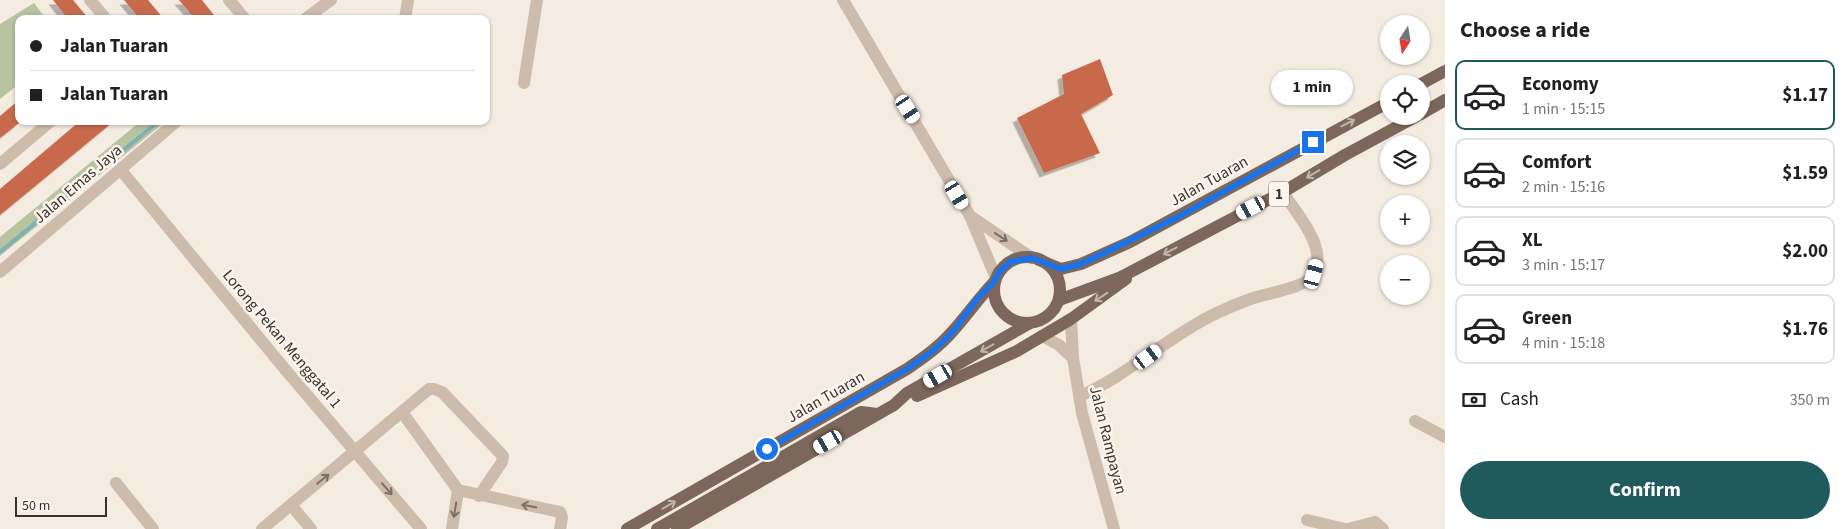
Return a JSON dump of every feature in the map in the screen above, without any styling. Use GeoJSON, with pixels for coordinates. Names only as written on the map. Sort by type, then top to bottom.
{"type":"FeatureCollection","features":[{"type":"Feature","properties":{"kind":"main road"},"geometry":{"type":"LineString","coordinates":[[1430,79],[1445,71]]}},
{"type":"Feature","properties":{"kind":"main road"},"geometry":{"type":"LineString","coordinates":[[1430,109],[1445,100]]}},
{"type":"Feature","properties":{"kind":"main road","name":"Jalan Tuaran"},"geometry":{"type":"LineString","coordinates":[[1036,259],[1061,269],[1081,264],[1122,246],[1380,107]]}},
{"type":"Feature","properties":{"kind":"main road","name":"1"},"geometry":{"type":"LineString","coordinates":[[677,529],[894,405],[907,393],[1030,324],[1047,317],[1059,300],[1119,278],[1283,192],[1400,125]]}},
{"type":"Feature","properties":{"kind":"main road"},"geometry":{"type":"LineString","coordinates":[[1030,324],[1014,321],[1001,312],[994,297],[995,280],[1010,262],[1036,259],[1050,266],[1057,276],[1060,288],[1059,300]]}},
{"type":"Feature","properties":{"kind":"main road"},"geometry":{"type":"LineString","coordinates":[[894,405],[1017,351],[1071,319],[1122,283],[1139,267]]}},
{"type":"Feature","properties":{"kind":"main road","name":"Jalan Tuaran"},"geometry":{"type":"LineString","coordinates":[[627,529],[907,369],[934,350],[952,333],[977,299],[995,280]]}},
{"type":"Feature","properties":{"kind":"main road"},"geometry":{"type":"LineString","coordinates":[[657,529],[861,412],[877,414]]}},
{"type":"Feature","properties":{"kind":"main road"},"geometry":{"type":"LineString","coordinates":[[637,529],[648,517]]}},
{"type":"Feature","properties":{"kind":"street"},"geometry":{"type":"LineString","coordinates":[[90,0],[103,15]]}},
{"type":"Feature","properties":{"kind":"street"},"geometry":{"type":"LineString","coordinates":[[229,0],[242,15]]}},
{"type":"Feature","properties":{"kind":"street"},"geometry":{"type":"LineString","coordinates":[[310,15],[331,0]]}},
{"type":"Feature","properties":{"kind":"street"},"geometry":{"type":"LineString","coordinates":[[406,15],[408,0]]}},
{"type":"Feature","properties":{"kind":"street"},"geometry":{"type":"LineString","coordinates":[[524,83],[536,0]]}},
{"type":"Feature","properties":{"kind":"street"},"geometry":{"type":"LineString","coordinates":[[844,0],[970,216],[995,280]]}},
{"type":"Feature","properties":{"kind":"street"},"geometry":{"type":"LineString","coordinates":[[0,164],[46,125]]}},
{"type":"Feature","properties":{"kind":"street","name":"Jalan Emas Jaya"},"geometry":{"type":"LineString","coordinates":[[0,272],[171,125]]}},
{"type":"Feature","properties":{"kind":"street","name":"Lorong Pekan Menggatal 1"},"geometry":{"type":"LineString","coordinates":[[120,169],[422,529]]}},
{"type":"Feature","properties":{"kind":"street"},"geometry":{"type":"LineString","coordinates":[[1080,396],[1112,380],[1193,325],[1249,299],[1306,282],[1314,274],[1318,252],[1283,192]]}},
{"type":"Feature","properties":{"kind":"street"},"geometry":{"type":"LineString","coordinates":[[970,216],[1036,259]]}},
{"type":"Feature","properties":{"kind":"street","name":"Jalan Rampayan"},"geometry":{"type":"LineString","coordinates":[[1071,319],[1073,358],[1082,413],[1114,529]]}},
{"type":"Feature","properties":{"kind":"street"},"geometry":{"type":"LineString","coordinates":[[1042,336],[1059,345],[1073,358]]}},
{"type":"Feature","properties":{"kind":"street"},"geometry":{"type":"LineString","coordinates":[[262,529],[429,389],[438,390],[503,456],[502,462],[479,496]]}},
{"type":"Feature","properties":{"kind":"street"},"geometry":{"type":"LineString","coordinates":[[402,412],[458,490],[560,512],[562,518],[560,529]]}},
{"type":"Feature","properties":{"kind":"street"},"geometry":{"type":"LineString","coordinates":[[1416,421],[1445,437]]}},
{"type":"Feature","properties":{"kind":"street"},"geometry":{"type":"LineString","coordinates":[[116,483],[153,529]]}},
{"type":"Feature","properties":{"kind":"street"},"geometry":{"type":"LineString","coordinates":[[452,529],[458,490]]}},
{"type":"Feature","properties":{"kind":"street"},"geometry":{"type":"LineString","coordinates":[[291,505],[310,529]]}},
{"type":"Feature","properties":{"kind":"street"},"geometry":{"type":"LineString","coordinates":[[1307,520],[1346,529],[1375,522],[1381,524],[1383,529]]}},
{"type":"Feature","properties":{"kind":"green space"},"geometry":{"type":"Polygon","coordinates":[[[34,3],[43,15],[15,15],[15,87],[0,99],[0,24],[34,3]]]}},
{"type":"Feature","properties":{"kind":"green space"},"geometry":{"type":"Polygon","coordinates":[[[136,125],[161,125],[0,256],[0,237],[136,125]]]}},
{"type":"Feature","properties":{"kind":"building"},"geometry":{"type":"Polygon","coordinates":[[[53,0],[73,0],[86,15],[65,15],[53,0]]]}},
{"type":"Feature","properties":{"kind":"building"},"geometry":{"type":"Polygon","coordinates":[[[124,0],[148,0],[161,15],[137,15],[124,0]]]}},
{"type":"Feature","properties":{"kind":"building"},"geometry":{"type":"Polygon","coordinates":[[[179,0],[202,0],[214,15],[192,15],[179,0]]]}},
{"type":"Feature","properties":{"kind":"building"},"geometry":{"type":"Polygon","coordinates":[[[1100,59],[1113,95],[1081,114],[1100,153],[1044,173],[1017,118],[1064,94],[1062,75],[1100,59]]]}},
{"type":"Feature","properties":{"kind":"building"},"geometry":{"type":"Polygon","coordinates":[[[15,103],[16,125],[0,138],[0,116],[15,103]]]}},
{"type":"Feature","properties":{"kind":"building"},"geometry":{"type":"Polygon","coordinates":[[[75,125],[109,125],[0,215],[0,189],[75,125]]]}},
{"type":"Feature","properties":{"kind":"waterway"},"geometry":{"type":"LineString","coordinates":[[0,252],[154,125]]}},
{"type":"Feature","properties":{"kind":"route"},"geometry":{"type":"LineString","coordinates":[[767,449],[907,369],[934,350],[952,333],[977,299],[994,282],[999,272],[1010,262],[1024,257],[1032,258],[1061,269],[1081,264],[1130,242],[1180,216],[1313,142]]}}]}
